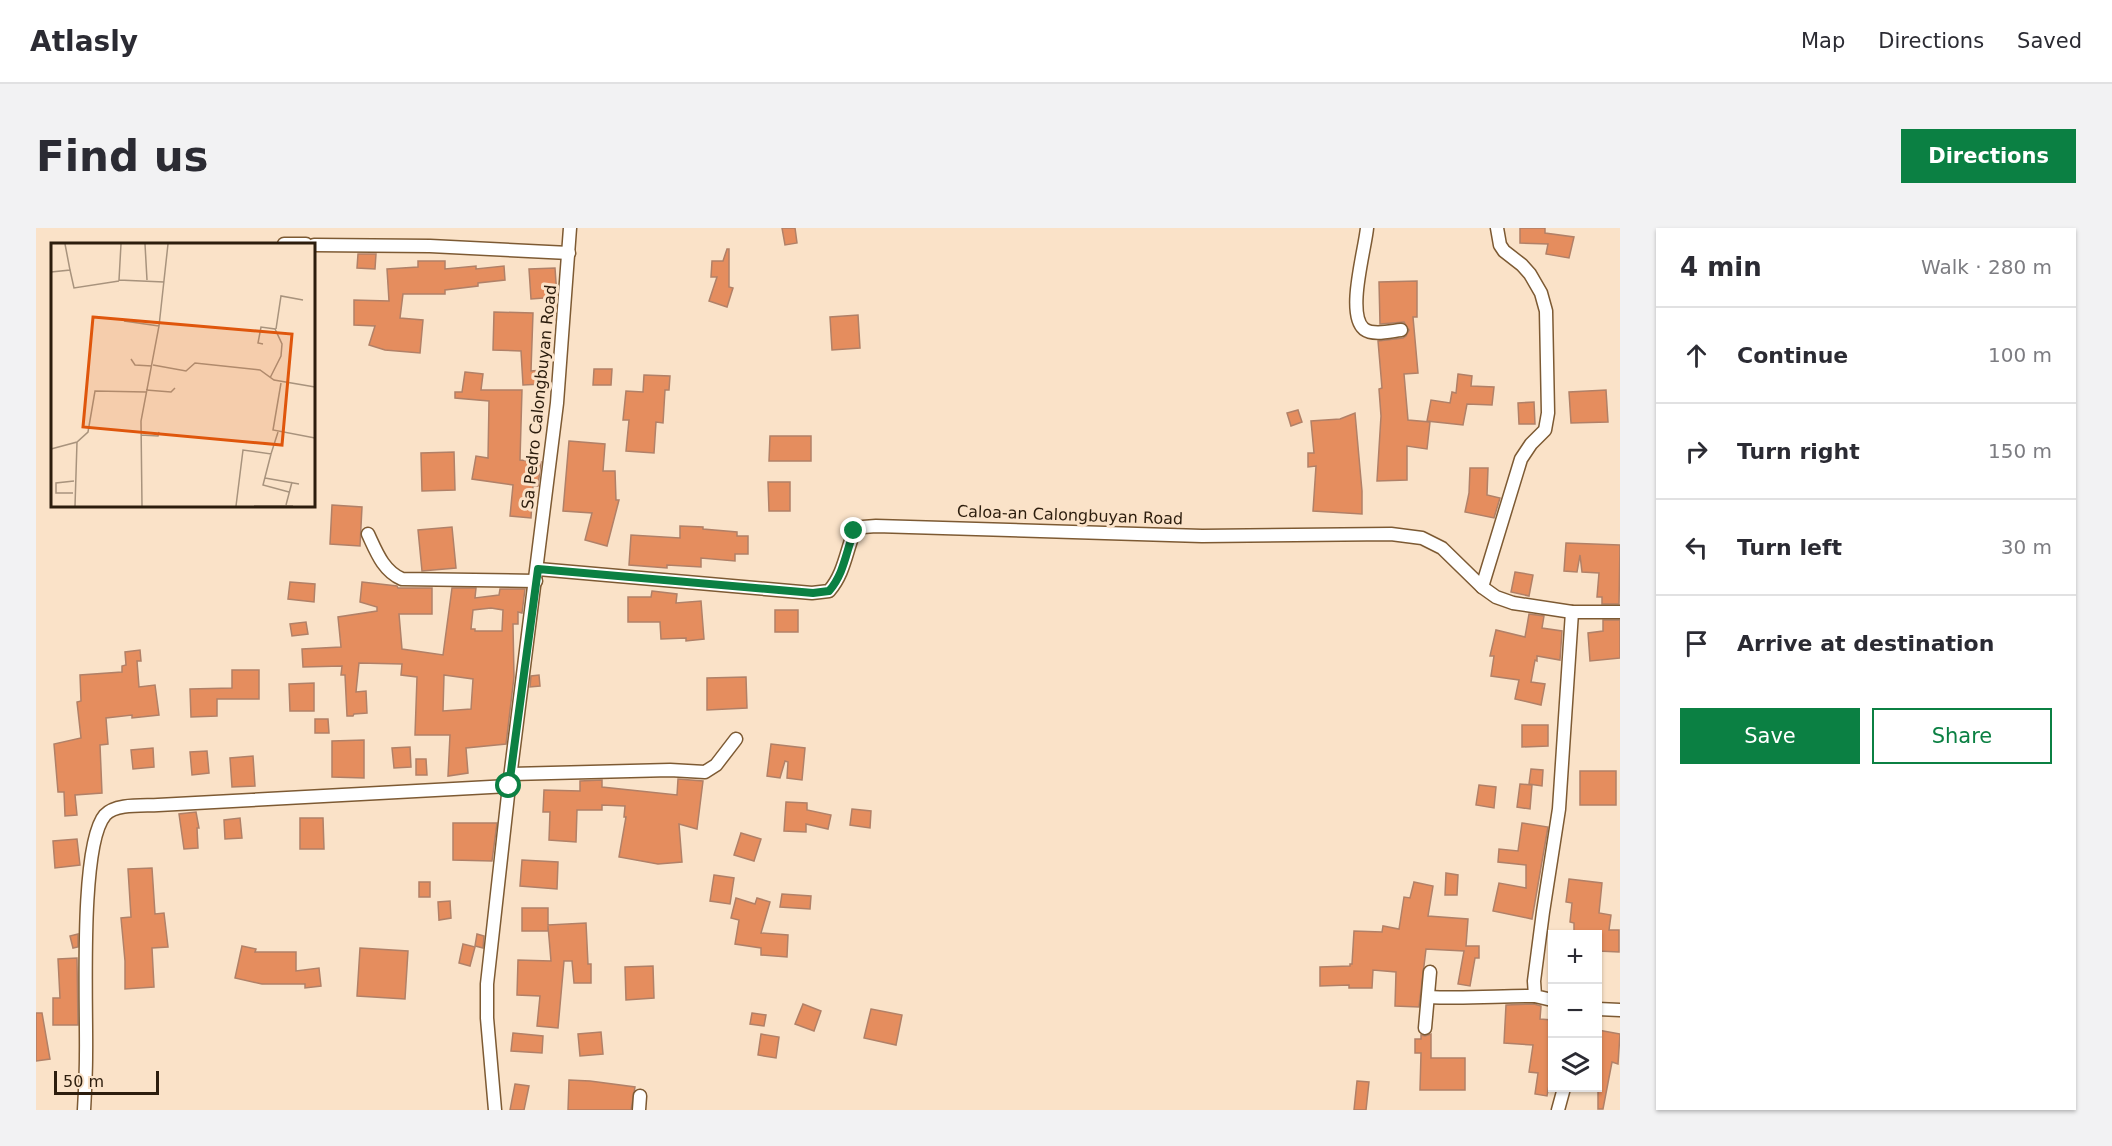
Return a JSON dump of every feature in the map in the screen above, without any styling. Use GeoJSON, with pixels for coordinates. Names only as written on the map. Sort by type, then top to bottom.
{"type":"FeatureCollection","features":[{"type":"Feature","properties":{"kind":"street","name":"Sa Pedro Calongbuyan Road"},"geometry":{"type":"LineString","coordinates":[[495,1110],[487,1018],[487,984],[510,780],[558,403],[570,228]]}},
{"type":"Feature","properties":{"kind":"street"},"geometry":{"type":"LineString","coordinates":[[1367,228],[1356,295],[1359,321],[1364,329],[1370,332],[1401,330]]}},
{"type":"Feature","properties":{"kind":"street"},"geometry":{"type":"LineString","coordinates":[[1482,587],[1518,467],[1527,450],[1545,430],[1548,413],[1546,311],[1541,293],[1530,274],[1500,245],[1497,228]]}},
{"type":"Feature","properties":{"kind":"street"},"geometry":{"type":"LineString","coordinates":[[315,245],[430,246],[569,253]]}},
{"type":"Feature","properties":{"kind":"street","name":"Caloa-an Calongbuyan Road"},"geometry":{"type":"LineString","coordinates":[[537,575],[813,593],[829,591],[836,583],[843,568],[854,531],[876,526],[1202,536],[1391,534],[1422,538],[1442,548],[1482,587],[1496,597],[1513,603],[1572,612],[1620,612]]}},
{"type":"Feature","properties":{"kind":"street"},"geometry":{"type":"LineString","coordinates":[[368,534],[381,562],[394,576],[402,579],[537,575]]}},
{"type":"Feature","properties":{"kind":"street"},"geometry":{"type":"LineString","coordinates":[[1535,996],[1534,981],[1559,809],[1572,612]]}},
{"type":"Feature","properties":{"kind":"street"},"geometry":{"type":"LineString","coordinates":[[84,1110],[88,887],[99,826],[105,814],[114,808],[670,770],[705,772],[716,765],[736,739]]}},
{"type":"Feature","properties":{"kind":"street"},"geometry":{"type":"LineString","coordinates":[[1425,1029],[1430,972]]}},
{"type":"Feature","properties":{"kind":"street"},"geometry":{"type":"LineString","coordinates":[[1428,997],[1458,999],[1535,996],[1548,999]]}},
{"type":"Feature","properties":{"kind":"street"},"geometry":{"type":"LineString","coordinates":[[1602,1009],[1620,1010]]}},
{"type":"Feature","properties":{"kind":"street"},"geometry":{"type":"LineString","coordinates":[[1558,1110],[1562,1092]]}},
{"type":"Feature","properties":{"kind":"street"},"geometry":{"type":"LineString","coordinates":[[639,1110],[640,1096]]}},
{"type":"Feature","properties":{"kind":"building"},"geometry":{"type":"Polygon","coordinates":[[[782,228],[795,228],[797,243],[785,245],[782,228]]]}},
{"type":"Feature","properties":{"kind":"building"},"geometry":{"type":"Polygon","coordinates":[[[1520,228],[1545,228],[1545,233],[1574,237],[1569,258],[1546,254],[1548,244],[1520,243],[1520,228]]]}},
{"type":"Feature","properties":{"kind":"building"},"geometry":{"type":"Polygon","coordinates":[[[729,249],[729,287],[733,288],[727,307],[709,301],[717,277],[711,277],[712,261],[723,261],[729,249]]]}},
{"type":"Feature","properties":{"kind":"building"},"geometry":{"type":"Polygon","coordinates":[[[358,254],[376,254],[375,269],[357,268],[358,254]]]}},
{"type":"Feature","properties":{"kind":"building"},"geometry":{"type":"Polygon","coordinates":[[[418,261],[445,261],[445,269],[504,266],[505,280],[445,290],[445,294],[403,294],[400,318],[423,320],[420,353],[385,350],[369,345],[375,326],[354,325],[354,300],[389,301],[387,269],[418,267],[418,261]]]}},
{"type":"Feature","properties":{"kind":"building"},"geometry":{"type":"Polygon","coordinates":[[[555,268],[557,297],[531,299],[529,269],[555,268]]]}},
{"type":"Feature","properties":{"kind":"building"},"geometry":{"type":"Polygon","coordinates":[[[1417,281],[1417,317],[1413,317],[1418,373],[1404,374],[1408,420],[1430,422],[1427,449],[1407,446],[1407,480],[1377,481],[1381,416],[1379,389],[1382,388],[1378,341],[1403,338],[1409,330],[1404,322],[1380,324],[1379,282],[1417,281]]]}},
{"type":"Feature","properties":{"kind":"building"},"geometry":{"type":"Polygon","coordinates":[[[494,312],[533,313],[531,371],[542,370],[543,384],[523,385],[521,351],[493,350],[494,312]]]}},
{"type":"Feature","properties":{"kind":"building"},"geometry":{"type":"Polygon","coordinates":[[[858,315],[860,348],[832,350],[830,317],[858,315]]]}},
{"type":"Feature","properties":{"kind":"building"},"geometry":{"type":"Polygon","coordinates":[[[594,369],[612,369],[611,385],[593,385],[594,369]]]}},
{"type":"Feature","properties":{"kind":"building"},"geometry":{"type":"Polygon","coordinates":[[[465,372],[483,374],[481,390],[522,390],[520,460],[541,462],[538,486],[533,486],[531,518],[510,516],[513,485],[472,479],[476,456],[488,458],[489,401],[455,398],[455,392],[462,392],[465,372]]]}},
{"type":"Feature","properties":{"kind":"building"},"geometry":{"type":"Polygon","coordinates":[[[1458,374],[1472,376],[1471,386],[1494,387],[1492,405],[1467,404],[1463,425],[1427,421],[1431,400],[1450,403],[1452,392],[1456,393],[1458,374]]]}},
{"type":"Feature","properties":{"kind":"building"},"geometry":{"type":"Polygon","coordinates":[[[644,375],[670,376],[669,390],[665,390],[663,423],[656,422],[654,453],[626,451],[629,420],[623,420],[626,391],[643,392],[644,375]]]}},
{"type":"Feature","properties":{"kind":"building"},"geometry":{"type":"Polygon","coordinates":[[[1606,390],[1608,422],[1571,423],[1569,392],[1606,390]]]}},
{"type":"Feature","properties":{"kind":"building"},"geometry":{"type":"Polygon","coordinates":[[[1534,402],[1535,424],[1519,424],[1518,403],[1534,402]]]}},
{"type":"Feature","properties":{"kind":"building"},"geometry":{"type":"Polygon","coordinates":[[[1298,410],[1302,422],[1291,426],[1287,413],[1298,410]]]}},
{"type":"Feature","properties":{"kind":"building"},"geometry":{"type":"Polygon","coordinates":[[[1355,413],[1362,514],[1313,511],[1316,466],[1308,467],[1308,453],[1314,453],[1311,421],[1340,419],[1355,413]]]}},
{"type":"Feature","properties":{"kind":"building"},"geometry":{"type":"Polygon","coordinates":[[[770,436],[811,436],[811,461],[769,461],[770,436]]]}},
{"type":"Feature","properties":{"kind":"building"},"geometry":{"type":"Polygon","coordinates":[[[569,441],[605,444],[603,471],[615,471],[616,500],[619,500],[607,546],[585,540],[592,513],[563,511],[569,441]]]}},
{"type":"Feature","properties":{"kind":"building"},"geometry":{"type":"Polygon","coordinates":[[[454,452],[455,490],[422,491],[421,453],[454,452]]]}},
{"type":"Feature","properties":{"kind":"building"},"geometry":{"type":"Polygon","coordinates":[[[1470,468],[1488,468],[1487,495],[1500,498],[1494,518],[1465,512],[1469,493],[1470,468]]]}},
{"type":"Feature","properties":{"kind":"building"},"geometry":{"type":"Polygon","coordinates":[[[768,482],[790,482],[790,511],[769,511],[768,482]]]}},
{"type":"Feature","properties":{"kind":"building"},"geometry":{"type":"Polygon","coordinates":[[[332,505],[362,507],[360,546],[330,544],[332,505]]]}},
{"type":"Feature","properties":{"kind":"building"},"geometry":{"type":"Polygon","coordinates":[[[680,526],[737,532],[737,536],[748,536],[748,554],[735,554],[735,561],[701,558],[701,567],[667,565],[667,568],[629,565],[631,535],[680,538],[680,526]]]}},
{"type":"Feature","properties":{"kind":"building"},"geometry":{"type":"Polygon","coordinates":[[[452,527],[456,568],[422,571],[418,530],[452,527]]]}},
{"type":"Feature","properties":{"kind":"building"},"geometry":{"type":"Polygon","coordinates":[[[1566,543],[1620,545],[1619,604],[1602,604],[1602,597],[1597,597],[1599,573],[1582,572],[1580,555],[1577,572],[1564,571],[1566,543]]]}},
{"type":"Feature","properties":{"kind":"building"},"geometry":{"type":"Polygon","coordinates":[[[1515,572],[1533,575],[1529,596],[1511,592],[1515,572]]]}},
{"type":"Feature","properties":{"kind":"building"},"geometry":{"type":"Polygon","coordinates":[[[290,582],[315,584],[314,602],[288,599],[290,582]]]}},
{"type":"Feature","properties":{"kind":"building"},"geometry":{"type":"Polygon","coordinates":[[[362,582],[397,586],[398,588],[432,588],[432,614],[399,614],[402,649],[443,655],[452,588],[476,588],[475,598],[499,595],[500,589],[525,589],[522,613],[518,612],[518,624],[513,624],[514,677],[506,744],[466,748],[468,773],[448,776],[450,735],[415,735],[417,677],[401,675],[402,664],[359,663],[356,692],[366,691],[367,713],[347,716],[345,675],[341,675],[342,666],[303,667],[302,649],[341,647],[338,617],[377,611],[377,607],[360,602],[362,582]],[[491,608],[473,610],[471,629],[502,631],[503,610],[491,608]],[[444,675],[443,711],[471,709],[473,679],[444,675]]]}},
{"type":"Feature","properties":{"kind":"building"},"geometry":{"type":"Polygon","coordinates":[[[652,591],[677,594],[676,603],[701,601],[704,639],[686,641],[686,638],[661,639],[660,622],[628,622],[628,597],[651,597],[652,591]]]}},
{"type":"Feature","properties":{"kind":"building"},"geometry":{"type":"Polygon","coordinates":[[[775,610],[798,610],[798,632],[775,632],[775,610]]]}},
{"type":"Feature","properties":{"kind":"building"},"geometry":{"type":"Polygon","coordinates":[[[1529,614],[1544,616],[1542,628],[1562,631],[1560,660],[1537,656],[1537,661],[1535,660],[1531,682],[1545,684],[1541,705],[1515,699],[1519,680],[1491,676],[1494,656],[1490,656],[1496,630],[1525,637],[1529,614]]]}},
{"type":"Feature","properties":{"kind":"building"},"geometry":{"type":"Polygon","coordinates":[[[1603,620],[1620,620],[1620,658],[1590,661],[1588,633],[1603,631],[1603,620]]]}},
{"type":"Feature","properties":{"kind":"building"},"geometry":{"type":"Polygon","coordinates":[[[306,622],[308,634],[292,636],[290,624],[306,622]]]}},
{"type":"Feature","properties":{"kind":"building"},"geometry":{"type":"Polygon","coordinates":[[[140,650],[141,661],[137,661],[139,687],[155,685],[159,715],[106,718],[108,744],[100,745],[102,793],[75,795],[77,815],[65,816],[64,792],[58,792],[54,744],[81,738],[77,702],[81,701],[80,675],[122,672],[122,666],[126,665],[125,652],[140,650]]]}},
{"type":"Feature","properties":{"kind":"building"},"geometry":{"type":"Polygon","coordinates":[[[232,670],[259,670],[259,699],[217,699],[217,716],[191,717],[190,689],[232,688],[232,670]]]}},
{"type":"Feature","properties":{"kind":"building"},"geometry":{"type":"Polygon","coordinates":[[[539,675],[540,686],[530,687],[531,676],[539,675]]]}},
{"type":"Feature","properties":{"kind":"building"},"geometry":{"type":"Polygon","coordinates":[[[746,677],[747,708],[707,710],[707,678],[746,677]]]}},
{"type":"Feature","properties":{"kind":"building"},"geometry":{"type":"Polygon","coordinates":[[[314,683],[314,711],[290,711],[289,684],[314,683]]]}},
{"type":"Feature","properties":{"kind":"building"},"geometry":{"type":"Polygon","coordinates":[[[315,719],[328,719],[329,733],[315,733],[315,719]]]}},
{"type":"Feature","properties":{"kind":"building"},"geometry":{"type":"Polygon","coordinates":[[[1522,725],[1548,725],[1548,746],[1522,747],[1522,725]]]}},
{"type":"Feature","properties":{"kind":"building"},"geometry":{"type":"Polygon","coordinates":[[[364,740],[364,778],[332,777],[332,741],[364,740]]]}},
{"type":"Feature","properties":{"kind":"building"},"geometry":{"type":"Polygon","coordinates":[[[771,744],[805,748],[802,780],[787,778],[788,762],[785,761],[780,778],[767,776],[771,744]]]}},
{"type":"Feature","properties":{"kind":"building"},"geometry":{"type":"Polygon","coordinates":[[[410,747],[411,767],[394,768],[392,748],[410,747]]]}},
{"type":"Feature","properties":{"kind":"building"},"geometry":{"type":"Polygon","coordinates":[[[153,748],[154,767],[133,769],[131,750],[153,748]]]}},
{"type":"Feature","properties":{"kind":"building"},"geometry":{"type":"Polygon","coordinates":[[[207,751],[209,773],[192,775],[190,752],[207,751]]]}},
{"type":"Feature","properties":{"kind":"building"},"geometry":{"type":"Polygon","coordinates":[[[253,756],[255,786],[232,787],[230,758],[253,756]]]}},
{"type":"Feature","properties":{"kind":"building"},"geometry":{"type":"Polygon","coordinates":[[[416,759],[426,759],[427,775],[416,775],[416,759]]]}},
{"type":"Feature","properties":{"kind":"building"},"geometry":{"type":"Polygon","coordinates":[[[1531,769],[1543,770],[1542,786],[1529,784],[1531,769]]]}},
{"type":"Feature","properties":{"kind":"building"},"geometry":{"type":"Polygon","coordinates":[[[1580,771],[1616,771],[1616,805],[1580,805],[1580,771]]]}},
{"type":"Feature","properties":{"kind":"building"},"geometry":{"type":"Polygon","coordinates":[[[678,779],[703,781],[697,829],[679,824],[682,862],[658,864],[619,857],[626,817],[624,817],[625,806],[602,805],[602,810],[577,810],[576,842],[549,840],[550,812],[543,812],[544,790],[580,791],[580,781],[602,780],[602,787],[677,795],[678,779]]]}},
{"type":"Feature","properties":{"kind":"building"},"geometry":{"type":"Polygon","coordinates":[[[1520,784],[1532,785],[1530,809],[1517,807],[1520,784]]]}},
{"type":"Feature","properties":{"kind":"building"},"geometry":{"type":"Polygon","coordinates":[[[1479,785],[1496,787],[1494,808],[1476,805],[1479,785]]]}},
{"type":"Feature","properties":{"kind":"building"},"geometry":{"type":"Polygon","coordinates":[[[786,802],[807,803],[807,810],[831,815],[828,829],[806,824],[806,832],[784,831],[786,802]]]}},
{"type":"Feature","properties":{"kind":"building"},"geometry":{"type":"Polygon","coordinates":[[[852,809],[871,811],[870,828],[850,825],[852,809]]]}},
{"type":"Feature","properties":{"kind":"building"},"geometry":{"type":"Polygon","coordinates":[[[196,812],[199,828],[197,828],[198,848],[184,849],[179,814],[196,812]]]}},
{"type":"Feature","properties":{"kind":"building"},"geometry":{"type":"Polygon","coordinates":[[[240,818],[242,838],[225,839],[224,820],[240,818]]]}},
{"type":"Feature","properties":{"kind":"building"},"geometry":{"type":"Polygon","coordinates":[[[300,818],[323,818],[324,849],[300,849],[300,818]]]}},
{"type":"Feature","properties":{"kind":"building"},"geometry":{"type":"Polygon","coordinates":[[[453,823],[497,823],[492,861],[453,860],[453,823]]]}},
{"type":"Feature","properties":{"kind":"building"},"geometry":{"type":"Polygon","coordinates":[[[1522,823],[1548,827],[1532,919],[1493,911],[1499,883],[1526,888],[1526,865],[1498,862],[1499,849],[1518,851],[1522,823]]]}},
{"type":"Feature","properties":{"kind":"building"},"geometry":{"type":"Polygon","coordinates":[[[741,833],[761,839],[754,861],[734,855],[741,833]]]}},
{"type":"Feature","properties":{"kind":"building"},"geometry":{"type":"Polygon","coordinates":[[[77,839],[80,865],[55,868],[53,841],[77,839]]]}},
{"type":"Feature","properties":{"kind":"building"},"geometry":{"type":"Polygon","coordinates":[[[522,860],[558,862],[557,889],[520,886],[522,860]]]}},
{"type":"Feature","properties":{"kind":"building"},"geometry":{"type":"Polygon","coordinates":[[[152,868],[155,914],[164,913],[168,947],[152,948],[154,987],[125,989],[121,918],[131,917],[128,869],[152,868]]]}},
{"type":"Feature","properties":{"kind":"building"},"geometry":{"type":"Polygon","coordinates":[[[1446,873],[1458,875],[1457,895],[1445,895],[1446,873]]]}},
{"type":"Feature","properties":{"kind":"building"},"geometry":{"type":"Polygon","coordinates":[[[714,875],[734,878],[730,904],[710,901],[714,875]]]}},
{"type":"Feature","properties":{"kind":"building"},"geometry":{"type":"Polygon","coordinates":[[[1569,879],[1602,883],[1599,913],[1611,915],[1609,930],[1619,930],[1619,952],[1602,951],[1602,930],[1574,930],[1574,923],[1570,922],[1572,903],[1566,902],[1569,879]]]}},
{"type":"Feature","properties":{"kind":"building"},"geometry":{"type":"Polygon","coordinates":[[[419,882],[430,882],[430,897],[419,897],[419,882]]]}},
{"type":"Feature","properties":{"kind":"building"},"geometry":{"type":"Polygon","coordinates":[[[1414,882],[1433,886],[1428,916],[1468,919],[1466,946],[1479,946],[1479,958],[1475,958],[1470,986],[1458,984],[1464,951],[1426,949],[1419,1007],[1395,1006],[1396,972],[1373,970],[1372,988],[1349,988],[1349,985],[1320,986],[1320,967],[1350,966],[1352,964],[1354,931],[1382,932],[1383,926],[1399,929],[1404,897],[1410,898],[1414,882]]]}},
{"type":"Feature","properties":{"kind":"building"},"geometry":{"type":"Polygon","coordinates":[[[782,894],[811,896],[810,909],[780,907],[782,894]]]}},
{"type":"Feature","properties":{"kind":"building"},"geometry":{"type":"Polygon","coordinates":[[[736,898],[755,904],[757,898],[770,902],[761,933],[788,935],[787,957],[761,955],[761,948],[735,944],[739,920],[731,918],[736,898]]]}},
{"type":"Feature","properties":{"kind":"building"},"geometry":{"type":"Polygon","coordinates":[[[450,901],[451,918],[439,920],[438,902],[450,901]]]}},
{"type":"Feature","properties":{"kind":"building"},"geometry":{"type":"Polygon","coordinates":[[[522,908],[548,908],[548,925],[586,923],[591,983],[574,983],[572,961],[564,961],[558,1028],[537,1026],[540,996],[517,995],[518,960],[551,961],[548,926],[548,931],[522,931],[522,908]]]}},
{"type":"Feature","properties":{"kind":"building"},"geometry":{"type":"Polygon","coordinates":[[[78,934],[78,947],[73,948],[70,936],[78,934]]]}},
{"type":"Feature","properties":{"kind":"building"},"geometry":{"type":"Polygon","coordinates":[[[477,934],[484,936],[483,948],[475,946],[477,934]]]}},
{"type":"Feature","properties":{"kind":"building"},"geometry":{"type":"Polygon","coordinates":[[[463,944],[475,947],[470,966],[459,963],[463,944]]]}},
{"type":"Feature","properties":{"kind":"building"},"geometry":{"type":"Polygon","coordinates":[[[242,946],[256,949],[255,952],[296,952],[296,971],[319,968],[321,986],[305,988],[305,984],[262,984],[235,978],[242,946]]]}},
{"type":"Feature","properties":{"kind":"building"},"geometry":{"type":"Polygon","coordinates":[[[360,948],[408,951],[405,999],[357,996],[360,948]]]}},
{"type":"Feature","properties":{"kind":"building"},"geometry":{"type":"Polygon","coordinates":[[[77,958],[78,1025],[53,1025],[53,998],[60,998],[58,959],[77,958]]]}},
{"type":"Feature","properties":{"kind":"building"},"geometry":{"type":"Polygon","coordinates":[[[653,966],[654,998],[626,1000],[625,967],[653,966]]]}},
{"type":"Feature","properties":{"kind":"building"},"geometry":{"type":"Polygon","coordinates":[[[803,1004],[821,1011],[814,1031],[795,1024],[803,1004]]]}},
{"type":"Feature","properties":{"kind":"building"},"geometry":{"type":"Polygon","coordinates":[[[1506,1005],[1541,1006],[1540,1019],[1548,1020],[1547,1096],[1535,1094],[1538,1073],[1529,1072],[1533,1045],[1504,1043],[1506,1005]]]}},
{"type":"Feature","properties":{"kind":"building"},"geometry":{"type":"Polygon","coordinates":[[[871,1009],[902,1015],[896,1045],[864,1038],[871,1009]]]}},
{"type":"Feature","properties":{"kind":"building"},"geometry":{"type":"Polygon","coordinates":[[[36,1013],[42,1013],[50,1059],[36,1061],[36,1013]]]}},
{"type":"Feature","properties":{"kind":"building"},"geometry":{"type":"Polygon","coordinates":[[[752,1013],[766,1015],[764,1026],[750,1024],[752,1013]]]}},
{"type":"Feature","properties":{"kind":"building"},"geometry":{"type":"Polygon","coordinates":[[[1602,1031],[1620,1034],[1618,1064],[1612,1062],[1603,1109],[1598,1109],[1598,1092],[1602,1092],[1602,1031]]]}},
{"type":"Feature","properties":{"kind":"building"},"geometry":{"type":"Polygon","coordinates":[[[601,1032],[603,1054],[580,1056],[578,1034],[601,1032]]]}},
{"type":"Feature","properties":{"kind":"building"},"geometry":{"type":"Polygon","coordinates":[[[513,1033],[543,1036],[542,1053],[511,1051],[513,1033]]]}},
{"type":"Feature","properties":{"kind":"building"},"geometry":{"type":"Polygon","coordinates":[[[761,1034],[779,1037],[776,1058],[758,1055],[761,1034]]]}},
{"type":"Feature","properties":{"kind":"building"},"geometry":{"type":"Polygon","coordinates":[[[1431,1034],[1431,1058],[1465,1058],[1465,1090],[1420,1090],[1421,1053],[1415,1053],[1415,1039],[1421,1039],[1421,1035],[1431,1034]]]}},
{"type":"Feature","properties":{"kind":"building"},"geometry":{"type":"Polygon","coordinates":[[[569,1080],[635,1087],[631,1110],[568,1110],[569,1080]]]}},
{"type":"Feature","properties":{"kind":"building"},"geometry":{"type":"Polygon","coordinates":[[[1357,1081],[1369,1082],[1366,1110],[1354,1110],[1357,1081]]]}},
{"type":"Feature","properties":{"kind":"building"},"geometry":{"type":"Polygon","coordinates":[[[515,1084],[529,1086],[524,1110],[510,1110],[515,1084]]]}},
{"type":"Feature","properties":{"kind":"route"},"geometry":{"type":"LineString","coordinates":[[509,786],[538,569],[813,593],[829,591],[836,583],[854,531]]}}]}
